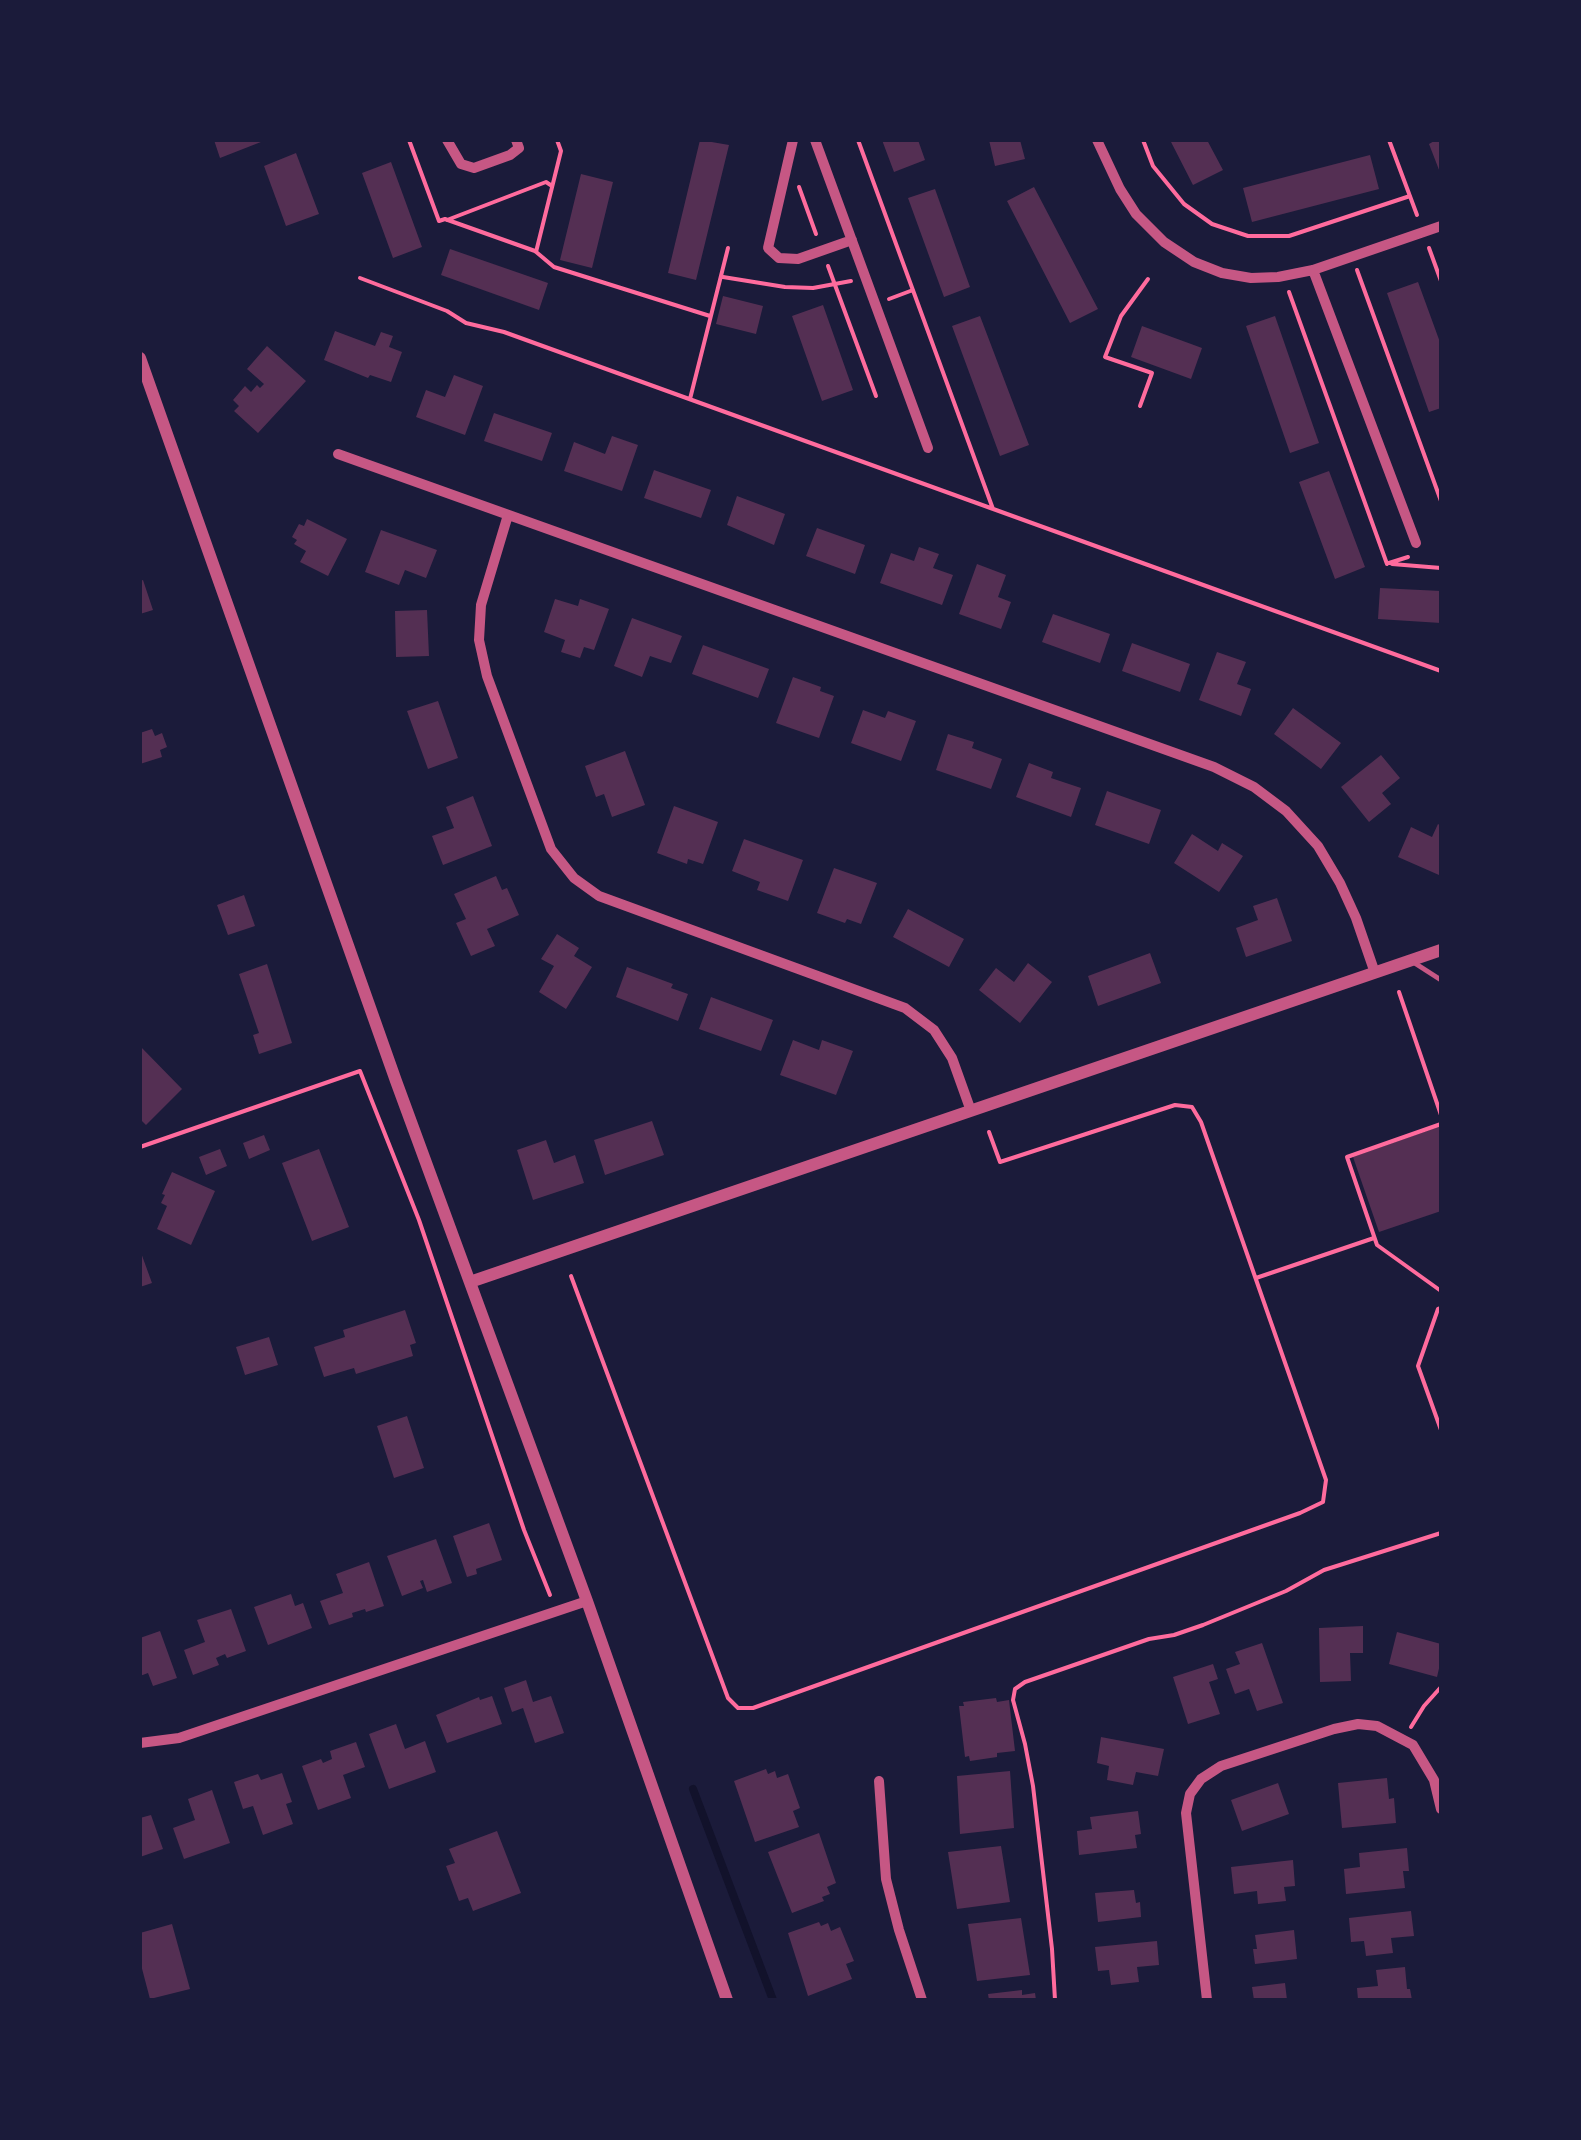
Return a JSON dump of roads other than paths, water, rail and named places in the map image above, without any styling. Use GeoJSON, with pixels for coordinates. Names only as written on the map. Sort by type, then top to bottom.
{"type":"FeatureCollection","features":[{"type":"Feature","properties":{"kind":"street"},"geometry":{"type":"LineString","coordinates":[[447,140],[461,164],[474,168],[510,155],[519,148],[516,140]]}},
{"type":"Feature","properties":{"kind":"street"},"geometry":{"type":"LineString","coordinates":[[793,140],[768,248],[779,258],[798,259],[852,240]]}},
{"type":"Feature","properties":{"kind":"street"},"geometry":{"type":"LineString","coordinates":[[815,140],[928,448]]}},
{"type":"Feature","properties":{"kind":"street"},"geometry":{"type":"LineString","coordinates":[[1097,140],[1136,214],[1164,242],[1194,262],[1222,273],[1278,278],[1313,270],[1441,226]]}},
{"type":"Feature","properties":{"kind":"street"},"geometry":{"type":"LineString","coordinates":[[1313,270],[1416,543]]}},
{"type":"Feature","properties":{"kind":"street"},"geometry":{"type":"LineString","coordinates":[[140,358],[727,2000]]}},
{"type":"Feature","properties":{"kind":"street"},"geometry":{"type":"LineString","coordinates":[[338,454],[1214,767],[1254,787],[1286,811],[1318,846],[1348,901],[1375,973]]}},
{"type":"Feature","properties":{"kind":"street"},"geometry":{"type":"LineString","coordinates":[[508,514],[480,605],[480,640],[487,676],[550,850],[574,878],[599,896],[905,1008],[934,1030],[952,1058],[971,1110]]}},
{"type":"Feature","properties":{"kind":"street"},"geometry":{"type":"LineString","coordinates":[[470,1282],[1441,950]]}},
{"type":"Feature","properties":{"kind":"street"},"geometry":{"type":"LineString","coordinates":[[140,1743],[179,1738],[587,1601]]}},
{"type":"Feature","properties":{"kind":"street"},"geometry":{"type":"LineString","coordinates":[[1207,2000],[1186,1813],[1190,1794],[1201,1779],[1221,1766],[1334,1729],[1358,1724],[1377,1726],[1414,1745],[1434,1780],[1441,1809]]}},
{"type":"Feature","properties":{"kind":"street"},"geometry":{"type":"LineString","coordinates":[[879,1781],[886,1879],[922,2000]]}},
{"type":"Feature","properties":{"kind":"lane"},"geometry":{"type":"LineString","coordinates":[[1410,960],[1441,980]]}},
{"type":"Feature","properties":{"kind":"waterway"},"geometry":{"type":"LineString","coordinates":[[693,1789],[773,2000]]}}]}
